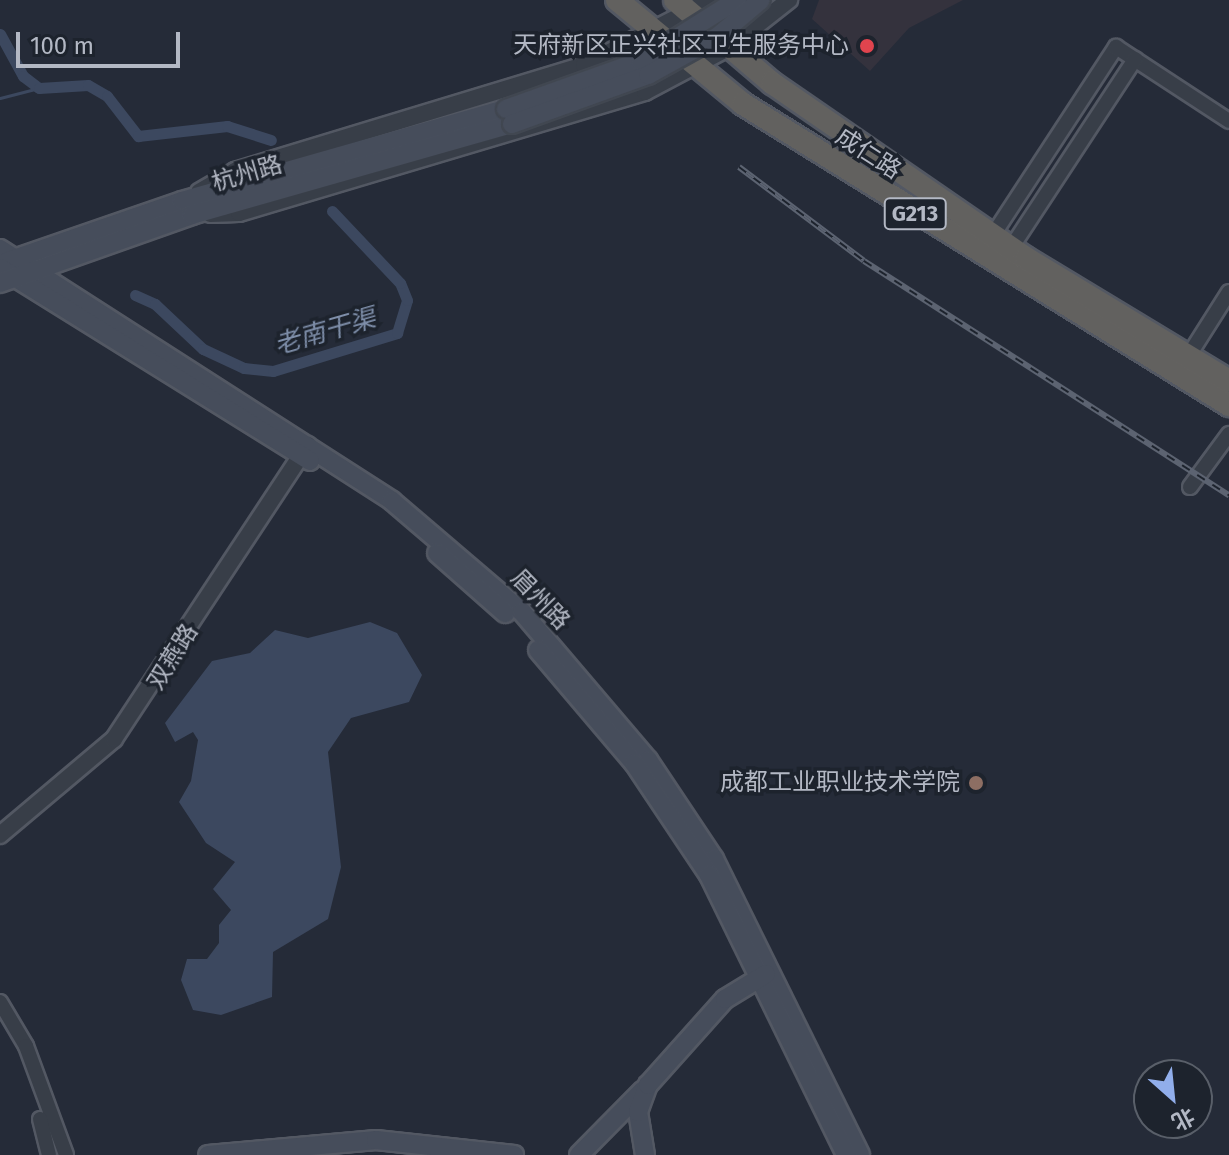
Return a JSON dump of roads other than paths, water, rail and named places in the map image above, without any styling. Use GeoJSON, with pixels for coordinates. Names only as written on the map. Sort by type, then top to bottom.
{"type":"FeatureCollection","features":[{"type":"Feature","properties":{"kind":"highway","name":"成仁路"},"geometry":{"type":"LineString","coordinates":[[617,0],[695,68],[913,213],[1183,364],[1229,381]]}},
{"type":"Feature","properties":{"kind":"highway","name":"成仁路"},"geometry":{"type":"LineString","coordinates":[[683,7],[728,48],[1002,242],[1183,364],[1229,405]]}},
{"type":"Feature","properties":{"kind":"main road"},"geometry":{"type":"LineString","coordinates":[[509,116],[640,61],[737,0]]}},
{"type":"Feature","properties":{"kind":"main road"},"geometry":{"type":"LineString","coordinates":[[509,116],[648,75],[717,37],[761,0]]}},
{"type":"Feature","properties":{"kind":"main road","name":"杭州路"},"geometry":{"type":"LineString","coordinates":[[5,267],[187,208],[509,116]]}},
{"type":"Feature","properties":{"kind":"main road","name":"杭州路"},"geometry":{"type":"LineString","coordinates":[[5,267],[36,271],[187,208]]}},
{"type":"Feature","properties":{"kind":"main road"},"geometry":{"type":"LineString","coordinates":[[5,267],[304,450]]}},
{"type":"Feature","properties":{"kind":"main road"},"geometry":{"type":"LineString","coordinates":[[36,271],[304,450],[376,502],[513,620],[634,763],[709,875],[766,974],[860,1155]]}},
{"type":"Feature","properties":{"kind":"main road"},"geometry":{"type":"LineString","coordinates":[[579,1155],[648,1085],[725,999],[766,974]]}},
{"type":"Feature","properties":{"kind":"main road"},"geometry":{"type":"LineString","coordinates":[[766,974],[846,1155]]}},
{"type":"Feature","properties":{"kind":"main road"},"geometry":{"type":"LineString","coordinates":[[645,1155],[638,1112],[648,1085]]}},
{"type":"Feature","properties":{"kind":"main road"},"geometry":{"type":"LineString","coordinates":[[208,1155],[376,1140],[514,1155]]}},
{"type":"Feature","properties":{"kind":"street"},"geometry":{"type":"LineString","coordinates":[[187,208],[235,171],[500,96],[655,35],[683,7],[711,0]]}},
{"type":"Feature","properties":{"kind":"street"},"geometry":{"type":"LineString","coordinates":[[187,208],[239,213],[515,135],[695,68],[728,48],[789,0]]}},
{"type":"Feature","properties":{"kind":"street"},"geometry":{"type":"LineString","coordinates":[[1002,242],[1116,47],[1229,121]]}},
{"type":"Feature","properties":{"kind":"street"},"geometry":{"type":"LineString","coordinates":[[1002,242],[1135,59]]}},
{"type":"Feature","properties":{"kind":"street"},"geometry":{"type":"LineString","coordinates":[[1183,364],[1229,292]]}},
{"type":"Feature","properties":{"kind":"street"},"geometry":{"type":"LineString","coordinates":[[1190,487],[1229,434]]}},
{"type":"Feature","properties":{"kind":"street","name":"双燕路"},"geometry":{"type":"LineString","coordinates":[[0,835],[85,768],[153,690],[304,450]]}},
{"type":"Feature","properties":{"kind":"street"},"geometry":{"type":"LineString","coordinates":[[0,1002],[26,1046],[66,1155]]}},
{"type":"Feature","properties":{"kind":"street"},"geometry":{"type":"LineString","coordinates":[[0,1019],[32,1086],[49,1155]]}},
{"type":"Feature","properties":{"kind":"water"},"geometry":{"type":"Polygon","coordinates":[[[370,622],[397,633],[422,675],[409,702],[351,718],[328,752],[341,867],[328,919],[273,952],[272,997],[221,1015],[193,1010],[181,980],[187,959],[207,959],[219,943],[219,925],[231,910],[213,889],[235,862],[206,843],[179,802],[191,781],[198,740],[193,732],[175,742],[165,723],[212,661],[250,653],[275,630],[308,638],[370,622]]]}},
{"type":"Feature","properties":{"kind":"waterway","name":"老南干渠"},"geometry":{"type":"LineString","coordinates":[[0,34],[23,76],[39,88],[88,85],[107,96],[138,136],[227,126],[271,140]]}},
{"type":"Feature","properties":{"kind":"waterway"},"geometry":{"type":"LineString","coordinates":[[0,98],[39,88]]}},
{"type":"Feature","properties":{"kind":"waterway","name":"老南干渠"},"geometry":{"type":"LineString","coordinates":[[135,295],[155,304],[203,349],[244,368],[273,371],[397,333],[407,300],[400,283],[332,211]]}},
{"type":"Feature","properties":{"kind":"railway"},"geometry":{"type":"LineString","coordinates":[[739,167],[864,261],[1229,495]]}},
{"type":"Feature","properties":{"kind":"place","name":"天府新区正兴社区卫生服务中心"},"geometry":{"type":"Point","coordinates":[867,46]}},
{"type":"Feature","properties":{"kind":"place","name":"成都工业职业技术学院"},"geometry":{"type":"Point","coordinates":[976,783]}}]}
